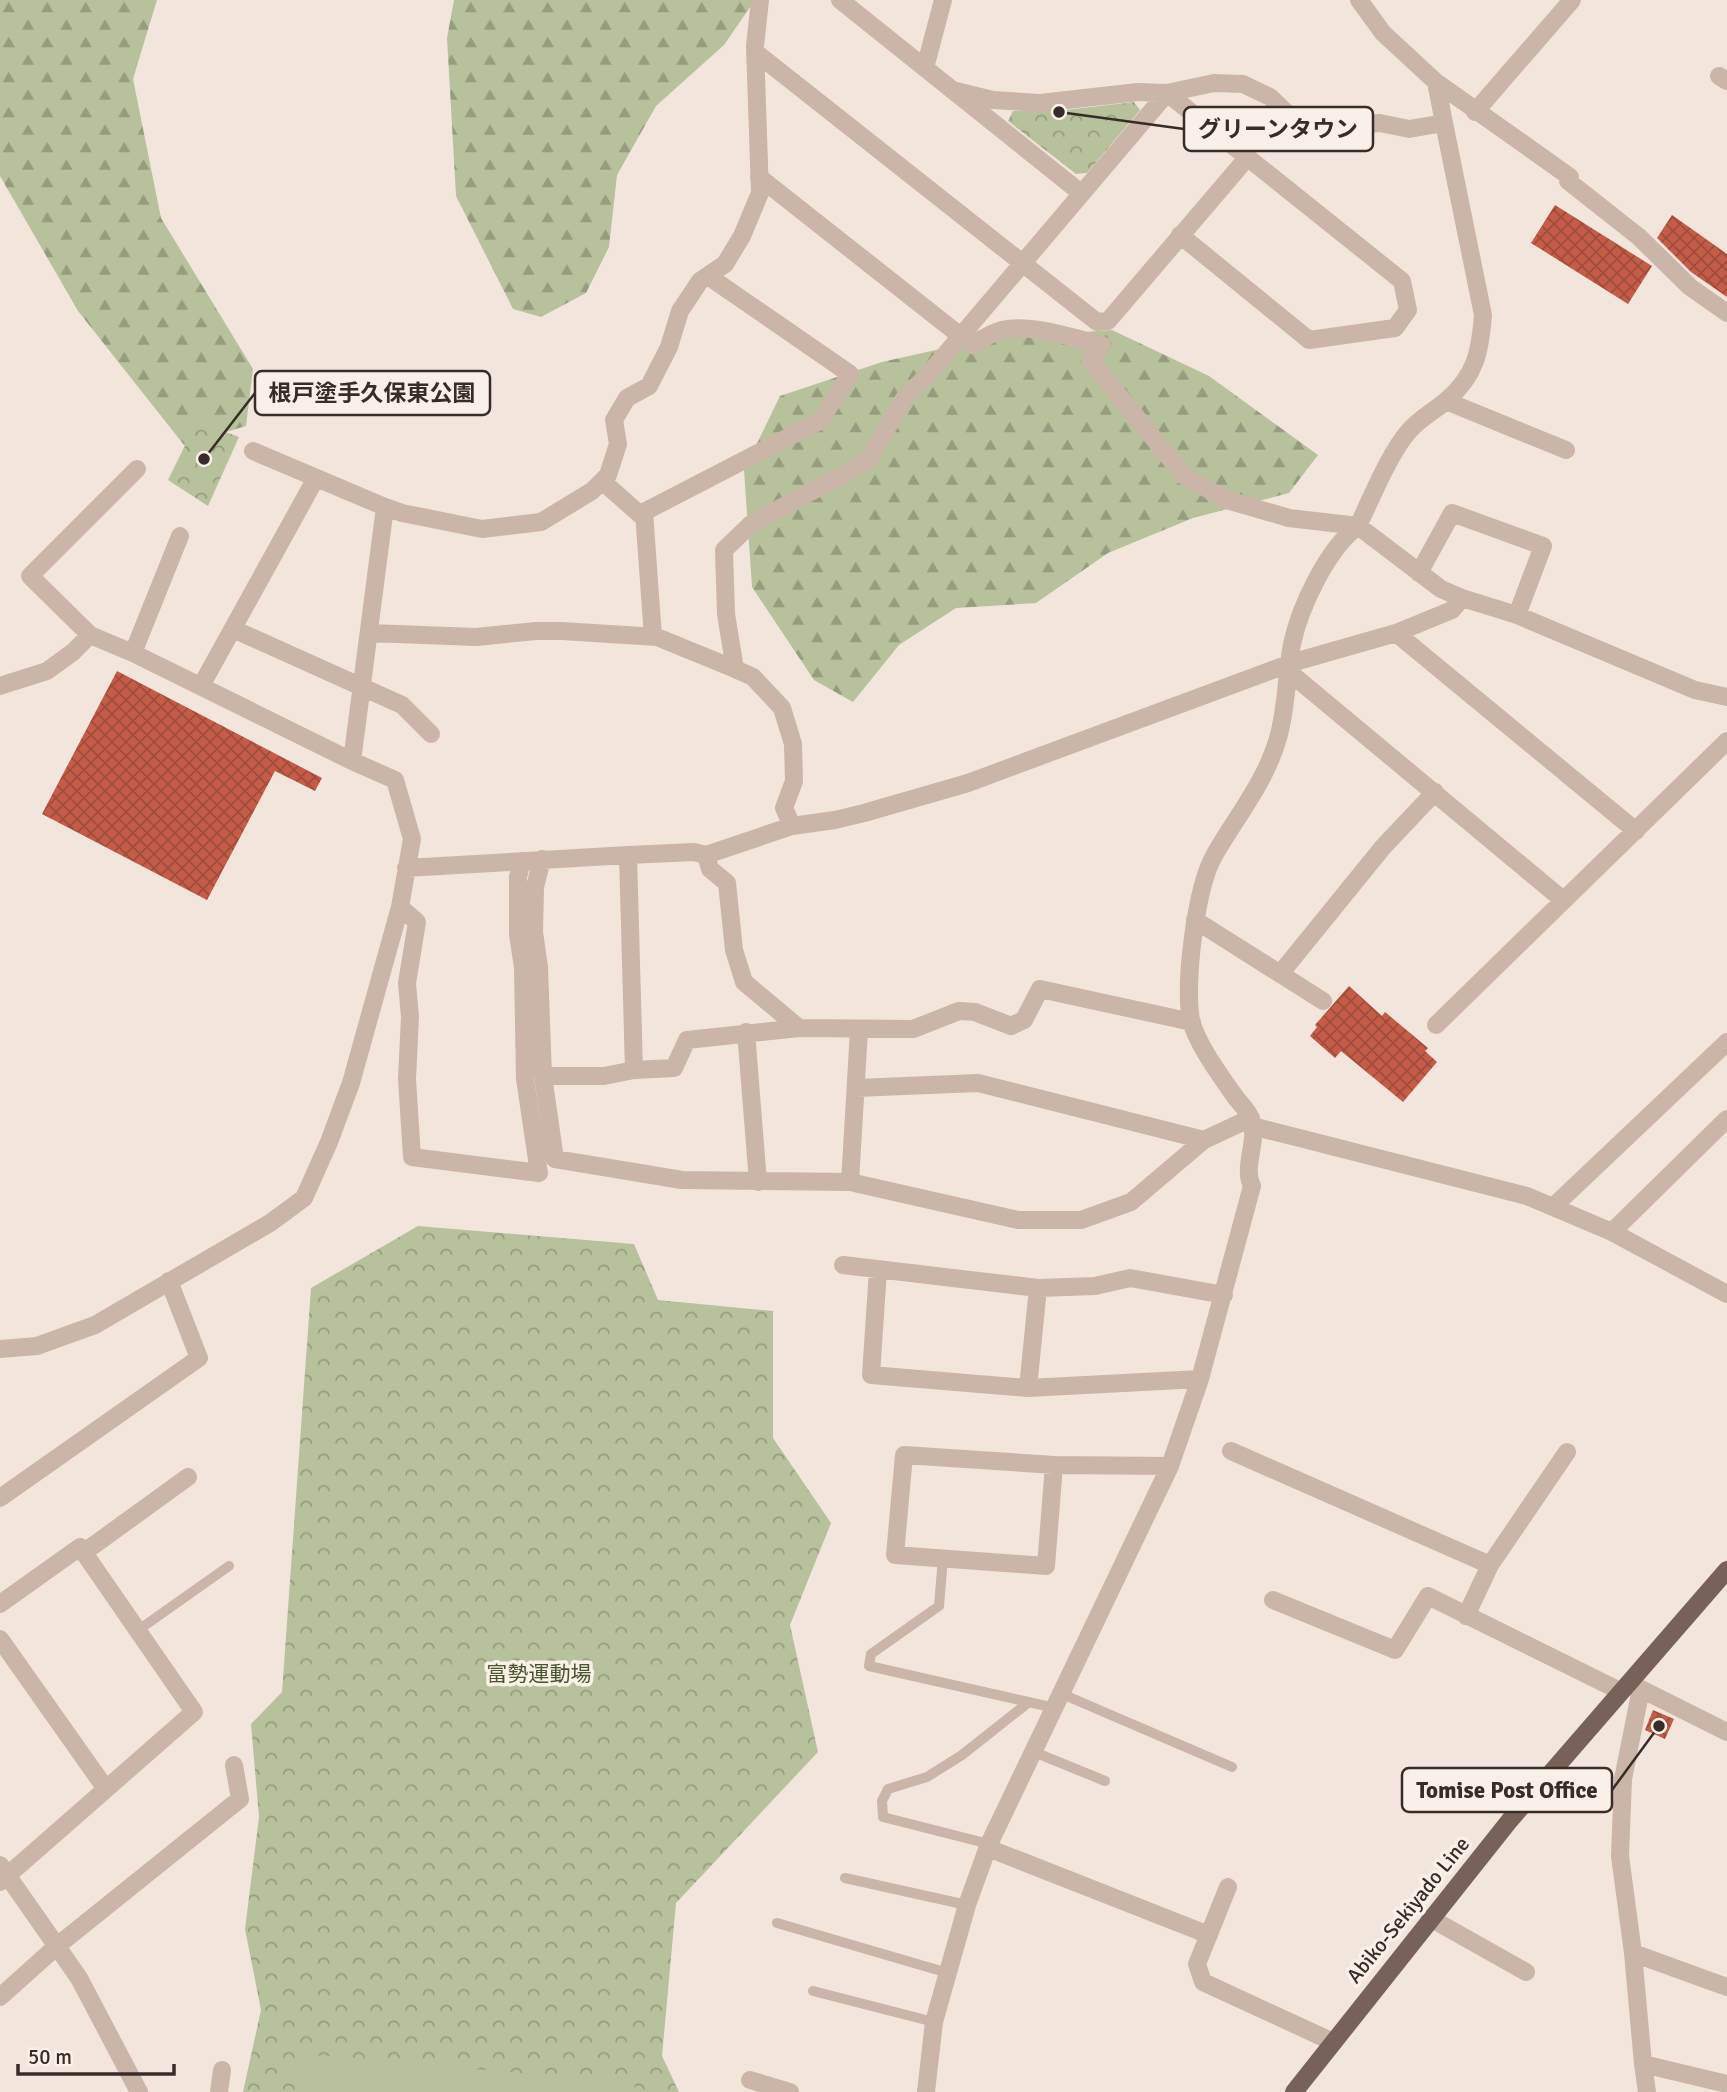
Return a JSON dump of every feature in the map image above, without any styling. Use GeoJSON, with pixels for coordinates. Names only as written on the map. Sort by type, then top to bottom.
{"type":"FeatureCollection","features":[{"type":"Feature","properties":{"kind":"main road","name":"Abiko-Sekiyado Line"},"geometry":{"type":"LineString","coordinates":[[1294,2092],[1510,1820],[1630,1688],[1727,1570]]}},
{"type":"Feature","properties":{"kind":"street"},"geometry":{"type":"LineString","coordinates":[[253,450],[402,513],[482,529],[541,522],[592,491],[608,475],[618,444],[614,420],[627,398],[649,386],[669,348],[680,311],[700,281],[724,264],[742,236],[760,193],[755,52],[760,0]]}},
{"type":"Feature","properties":{"kind":"street"},"geometry":{"type":"LineString","coordinates":[[840,0],[1082,193]]}},
{"type":"Feature","properties":{"kind":"street"},"geometry":{"type":"LineString","coordinates":[[925,68],[943,0]]}},
{"type":"Feature","properties":{"kind":"street"},"geometry":{"type":"LineString","coordinates":[[1359,0],[1383,33],[1436,82],[1570,177],[1568,181],[1639,237],[1690,287],[1727,313]]}},
{"type":"Feature","properties":{"kind":"street"},"geometry":{"type":"LineString","coordinates":[[1475,111],[1570,1]]}},
{"type":"Feature","properties":{"kind":"street"},"geometry":{"type":"LineString","coordinates":[[755,52],[1097,322],[1108,321],[1247,158]]}},
{"type":"Feature","properties":{"kind":"street"},"geometry":{"type":"LineString","coordinates":[[926,2092],[934,2022],[967,1905],[988,1846],[1170,1466],[1200,1378],[1252,1186],[1248,1179],[1254,1142],[1251,1122],[1213,1062],[1192,1022],[1189,991],[1195,920],[1213,857],[1269,767],[1279,736],[1292,645],[1300,616],[1313,589],[1334,551],[1346,535],[1358,526],[1408,432],[1461,386],[1472,369],[1480,347],[1483,315],[1436,82]]}},
{"type":"Feature","properties":{"kind":"street"},"geometry":{"type":"LineString","coordinates":[[953,90],[993,100],[1040,103],[1138,92],[1167,93],[1214,83],[1243,84],[1270,97],[1300,126],[1308,129],[1380,123],[1409,129],[1444,122]]}},
{"type":"Feature","properties":{"kind":"street"},"geometry":{"type":"LineString","coordinates":[[1167,93],[1402,281],[1408,310],[1395,328],[1309,340],[1180,235]]}},
{"type":"Feature","properties":{"kind":"street"},"geometry":{"type":"LineString","coordinates":[[735,669],[726,614],[724,550],[751,524],[868,461],[905,397],[927,376],[1167,93]]}},
{"type":"Feature","properties":{"kind":"street"},"geometry":{"type":"LineString","coordinates":[[759,177],[972,345],[989,334],[1005,329],[1027,329],[1102,345],[1091,361],[1184,477],[1227,500],[1261,511],[1289,518],[1358,526],[1441,589],[1517,615],[1695,690],[1727,697]]}},
{"type":"Feature","properties":{"kind":"street"},"geometry":{"type":"LineString","coordinates":[[653,637],[644,512],[820,421],[850,374],[708,276]]}},
{"type":"Feature","properties":{"kind":"street"},"geometry":{"type":"LineString","coordinates":[[1446,401],[1566,450]]}},
{"type":"Feature","properties":{"kind":"street"},"geometry":{"type":"LineString","coordinates":[[0,1349],[37,1346],[95,1325],[270,1223],[304,1198],[351,1083],[400,907],[412,839],[395,780],[133,653],[90,635],[30,576],[137,469]]}},
{"type":"Feature","properties":{"kind":"street"},"geometry":{"type":"LineString","coordinates":[[201,686],[316,478]]}},
{"type":"Feature","properties":{"kind":"street"},"geometry":{"type":"LineString","coordinates":[[602,481],[644,519]]}},
{"type":"Feature","properties":{"kind":"street"},"geometry":{"type":"LineString","coordinates":[[352,761],[385,507]]}},
{"type":"Feature","properties":{"kind":"street"},"geometry":{"type":"LineString","coordinates":[[1419,573],[1452,513],[1543,546],[1517,615]]}},
{"type":"Feature","properties":{"kind":"street"},"geometry":{"type":"LineString","coordinates":[[133,653],[180,536]]}},
{"type":"Feature","properties":{"kind":"street"},"geometry":{"type":"LineString","coordinates":[[406,868],[694,852],[706,855],[792,826],[845,818],[968,783],[1396,633],[1452,610],[1462,598]]}},
{"type":"Feature","properties":{"kind":"street"},"geometry":{"type":"LineString","coordinates":[[233,629],[402,705],[431,734]]}},
{"type":"Feature","properties":{"kind":"street"},"geometry":{"type":"LineString","coordinates":[[370,633],[476,637],[562,631],[653,637],[753,677],[782,708],[793,744],[794,781],[785,808],[792,826]]}},
{"type":"Feature","properties":{"kind":"street"},"geometry":{"type":"LineString","coordinates":[[1396,633],[1636,831]]}},
{"type":"Feature","properties":{"kind":"street"},"geometry":{"type":"LineString","coordinates":[[0,686],[47,671],[73,652],[90,635]]}},
{"type":"Feature","properties":{"kind":"street"},"geometry":{"type":"LineString","coordinates":[[1290,668],[1563,900]]}},
{"type":"Feature","properties":{"kind":"street"},"geometry":{"type":"LineString","coordinates":[[1436,1025],[1727,741]]}},
{"type":"Feature","properties":{"kind":"street"},"geometry":{"type":"LineString","coordinates":[[1280,974],[1383,847],[1435,792]]}},
{"type":"Feature","properties":{"kind":"street"},"geometry":{"type":"LineString","coordinates":[[628,855],[634,1070]]}},
{"type":"Feature","properties":{"kind":"street"},"geometry":{"type":"LineString","coordinates":[[706,855],[710,869],[727,883],[734,950],[744,982],[799,1028]]}},
{"type":"Feature","properties":{"kind":"street"},"geometry":{"type":"LineString","coordinates":[[542,859],[534,887],[534,932],[539,967],[544,1076],[555,1159],[682,1180],[849,1182],[1018,1220],[1081,1220],[1131,1202],[1204,1140],[1251,1122],[1527,1196],[1612,1233],[1727,1294]]}},
{"type":"Feature","properties":{"kind":"street"},"geometry":{"type":"LineString","coordinates":[[400,907],[417,922],[407,984],[410,1017],[407,1079],[412,1157],[539,1173],[525,1079],[523,968],[518,934],[518,877],[522,861]]}},
{"type":"Feature","properties":{"kind":"street"},"geometry":{"type":"LineString","coordinates":[[1195,920],[1323,1001]]}},
{"type":"Feature","properties":{"kind":"street"},"geometry":{"type":"LineString","coordinates":[[544,1076],[604,1076],[634,1070],[674,1068],[687,1040],[746,1032],[799,1028],[913,1029],[959,1011],[975,1012],[1012,1026],[1024,1020],[1040,989],[1192,1022]]}},
{"type":"Feature","properties":{"kind":"street"},"geometry":{"type":"LineString","coordinates":[[849,1182],[859,1030]]}},
{"type":"Feature","properties":{"kind":"street"},"geometry":{"type":"LineString","coordinates":[[746,1032],[758,1182]]}},
{"type":"Feature","properties":{"kind":"street"},"geometry":{"type":"LineString","coordinates":[[1553,1207],[1727,1042]]}},
{"type":"Feature","properties":{"kind":"street"},"geometry":{"type":"LineString","coordinates":[[856,1088],[978,1083],[1204,1140]]}},
{"type":"Feature","properties":{"kind":"street"},"geometry":{"type":"LineString","coordinates":[[1612,1233],[1727,1119]]}},
{"type":"Feature","properties":{"kind":"street"},"geometry":{"type":"LineString","coordinates":[[843,1265],[1038,1288],[1095,1286],[1130,1278],[1224,1295]]}},
{"type":"Feature","properties":{"kind":"street"},"geometry":{"type":"LineString","coordinates":[[878,1270],[871,1375],[1028,1388],[1200,1378]]}},
{"type":"Feature","properties":{"kind":"street"},"geometry":{"type":"LineString","coordinates":[[0,1498],[198,1358],[169,1281]]}},
{"type":"Feature","properties":{"kind":"street"},"geometry":{"type":"LineString","coordinates":[[1028,1388],[1038,1288]]}},
{"type":"Feature","properties":{"kind":"street"},"geometry":{"type":"LineString","coordinates":[[1231,1451],[1490,1565]]}},
{"type":"Feature","properties":{"kind":"street"},"geometry":{"type":"LineString","coordinates":[[1466,1616],[1490,1565],[1567,1452]]}},
{"type":"Feature","properties":{"kind":"street"},"geometry":{"type":"LineString","coordinates":[[1054,1465],[1046,1566],[895,1555],[904,1455],[1054,1465],[1170,1466]]}},
{"type":"Feature","properties":{"kind":"street"},"geometry":{"type":"LineString","coordinates":[[83,1553],[188,1477]]}},
{"type":"Feature","properties":{"kind":"street"},"geometry":{"type":"LineString","coordinates":[[0,1604],[79,1547],[194,1712],[3,1874],[79,1978],[139,2092]]}},
{"type":"Feature","properties":{"kind":"street"},"geometry":{"type":"LineString","coordinates":[[1273,1600],[1395,1650],[1429,1596],[1466,1616],[1727,1732]]}},
{"type":"Feature","properties":{"kind":"street"},"geometry":{"type":"LineString","coordinates":[[0,1639],[106,1789]]}},
{"type":"Feature","properties":{"kind":"street"},"geometry":{"type":"LineString","coordinates":[[1630,1688],[1620,1856],[1647,2092]]}},
{"type":"Feature","properties":{"kind":"street"},"geometry":{"type":"LineString","coordinates":[[0,1997],[57,1946],[240,1799],[234,1765]]}},
{"type":"Feature","properties":{"kind":"street"},"geometry":{"type":"LineString","coordinates":[[988,1846],[1209,1935]]}},
{"type":"Feature","properties":{"kind":"street"},"geometry":{"type":"LineString","coordinates":[[1228,1887],[1197,1964],[1203,1982],[1333,2042]]}},
{"type":"Feature","properties":{"kind":"street"},"geometry":{"type":"LineString","coordinates":[[1430,1918],[1526,1972]]}},
{"type":"Feature","properties":{"kind":"street"},"geometry":{"type":"LineString","coordinates":[[1633,1953],[1727,1987]]}},
{"type":"Feature","properties":{"kind":"street"},"geometry":{"type":"LineString","coordinates":[[1643,2064],[1727,2084]]}},
{"type":"Feature","properties":{"kind":"street"},"geometry":{"type":"LineString","coordinates":[[219,2092],[222,2070]]}},
{"type":"Feature","properties":{"kind":"street"},"geometry":{"type":"LineString","coordinates":[[750,2080],[790,2092]]}},
{"type":"Feature","properties":{"kind":"lane"},"geometry":{"type":"LineString","coordinates":[[943,1558],[939,1606],[872,1654],[869,1666],[1029,1703],[1059,1701],[1232,1767]]}},
{"type":"Feature","properties":{"kind":"lane"},"geometry":{"type":"LineString","coordinates":[[137,1631],[229,1566]]}},
{"type":"Feature","properties":{"kind":"lane"},"geometry":{"type":"LineString","coordinates":[[988,1846],[883,1817],[882,1801],[888,1789],[927,1777],[962,1755],[1029,1703]]}},
{"type":"Feature","properties":{"kind":"lane"},"geometry":{"type":"LineString","coordinates":[[1034,1752],[1105,1781]]}},
{"type":"Feature","properties":{"kind":"lane"},"geometry":{"type":"LineString","coordinates":[[845,1878],[967,1905]]}},
{"type":"Feature","properties":{"kind":"lane"},"geometry":{"type":"LineString","coordinates":[[777,1923],[948,1973]]}},
{"type":"Feature","properties":{"kind":"lane"},"geometry":{"type":"LineString","coordinates":[[813,1991],[934,2022]]}},
{"type":"Feature","properties":{"kind":"green space"},"geometry":{"type":"Polygon","coordinates":[[[0,0],[157,0],[133,79],[161,218],[253,369],[246,426],[184,445],[78,311],[0,176],[0,0]]]}},
{"type":"Feature","properties":{"kind":"green space"},"geometry":{"type":"Polygon","coordinates":[[[454,0],[755,0],[724,45],[656,106],[617,175],[609,247],[586,293],[541,317],[513,309],[456,196],[447,38],[454,0]]]}},
{"type":"Feature","properties":{"kind":"green space"},"geometry":{"type":"Polygon","coordinates":[[[1134,102],[1140,110],[1087,173],[1076,174],[1008,121],[1013,111],[1065,110],[1134,102]]]}},
{"type":"Feature","properties":{"kind":"green space"},"geometry":{"type":"Polygon","coordinates":[[[1112,330],[1209,376],[1318,455],[1289,493],[1193,518],[1108,553],[1036,603],[956,608],[899,645],[853,702],[814,680],[752,587],[744,470],[780,396],[882,362],[985,339],[1112,330]]]}},
{"type":"Feature","properties":{"kind":"green space"},"geometry":{"type":"Polygon","coordinates":[[[197,421],[239,437],[208,506],[168,480],[197,421]]]}},
{"type":"Feature","properties":{"kind":"green space","name":"富勢運動場"},"geometry":{"type":"Polygon","coordinates":[[[418,1226],[634,1244],[658,1300],[773,1311],[773,1438],[831,1523],[790,1625],[818,1752],[676,1903],[662,2056],[679,2092],[243,2092],[261,2010],[245,1929],[259,1817],[251,1724],[282,1692],[311,1288],[418,1226]]]}},
{"type":"Feature","properties":{"kind":"green space"},"geometry":{"type":"Polygon","coordinates":[[[302,2054],[635,2083],[634,2092],[298,2092],[302,2054]]]}},
{"type":"Feature","properties":{"kind":"building"},"geometry":{"type":"Polygon","coordinates":[[[1555,205],[1652,266],[1628,304],[1531,243],[1555,205]]]}},
{"type":"Feature","properties":{"kind":"building"},"geometry":{"type":"Polygon","coordinates":[[[1672,215],[1727,254],[1727,297],[1691,272],[1657,238],[1672,215]]]}},
{"type":"Feature","properties":{"kind":"building"},"geometry":{"type":"Polygon","coordinates":[[[117,671],[322,778],[315,791],[275,771],[207,900],[42,814],[117,671]]]}},
{"type":"Feature","properties":{"kind":"building"},"geometry":{"type":"Polygon","coordinates":[[[1349,986],[1382,1016],[1385,1012],[1428,1048],[1425,1051],[1437,1062],[1403,1102],[1341,1051],[1335,1058],[1310,1036],[1317,1027],[1315,1025],[1349,986]]]}},
{"type":"Feature","properties":{"kind":"building"},"geometry":{"type":"Polygon","coordinates":[[[1653,1710],[1674,1719],[1665,1739],[1645,1730],[1653,1710]]]}},
{"type":"Feature","properties":{"kind":"place","name":"グリーンタウン"},"geometry":{"type":"Point","coordinates":[1059,112]}},
{"type":"Feature","properties":{"kind":"place","name":"根戸塗手久保東公園"},"geometry":{"type":"Point","coordinates":[204,459]}},
{"type":"Feature","properties":{"kind":"place","name":"Tomise Post Office"},"geometry":{"type":"Point","coordinates":[1659,1726]}}]}
